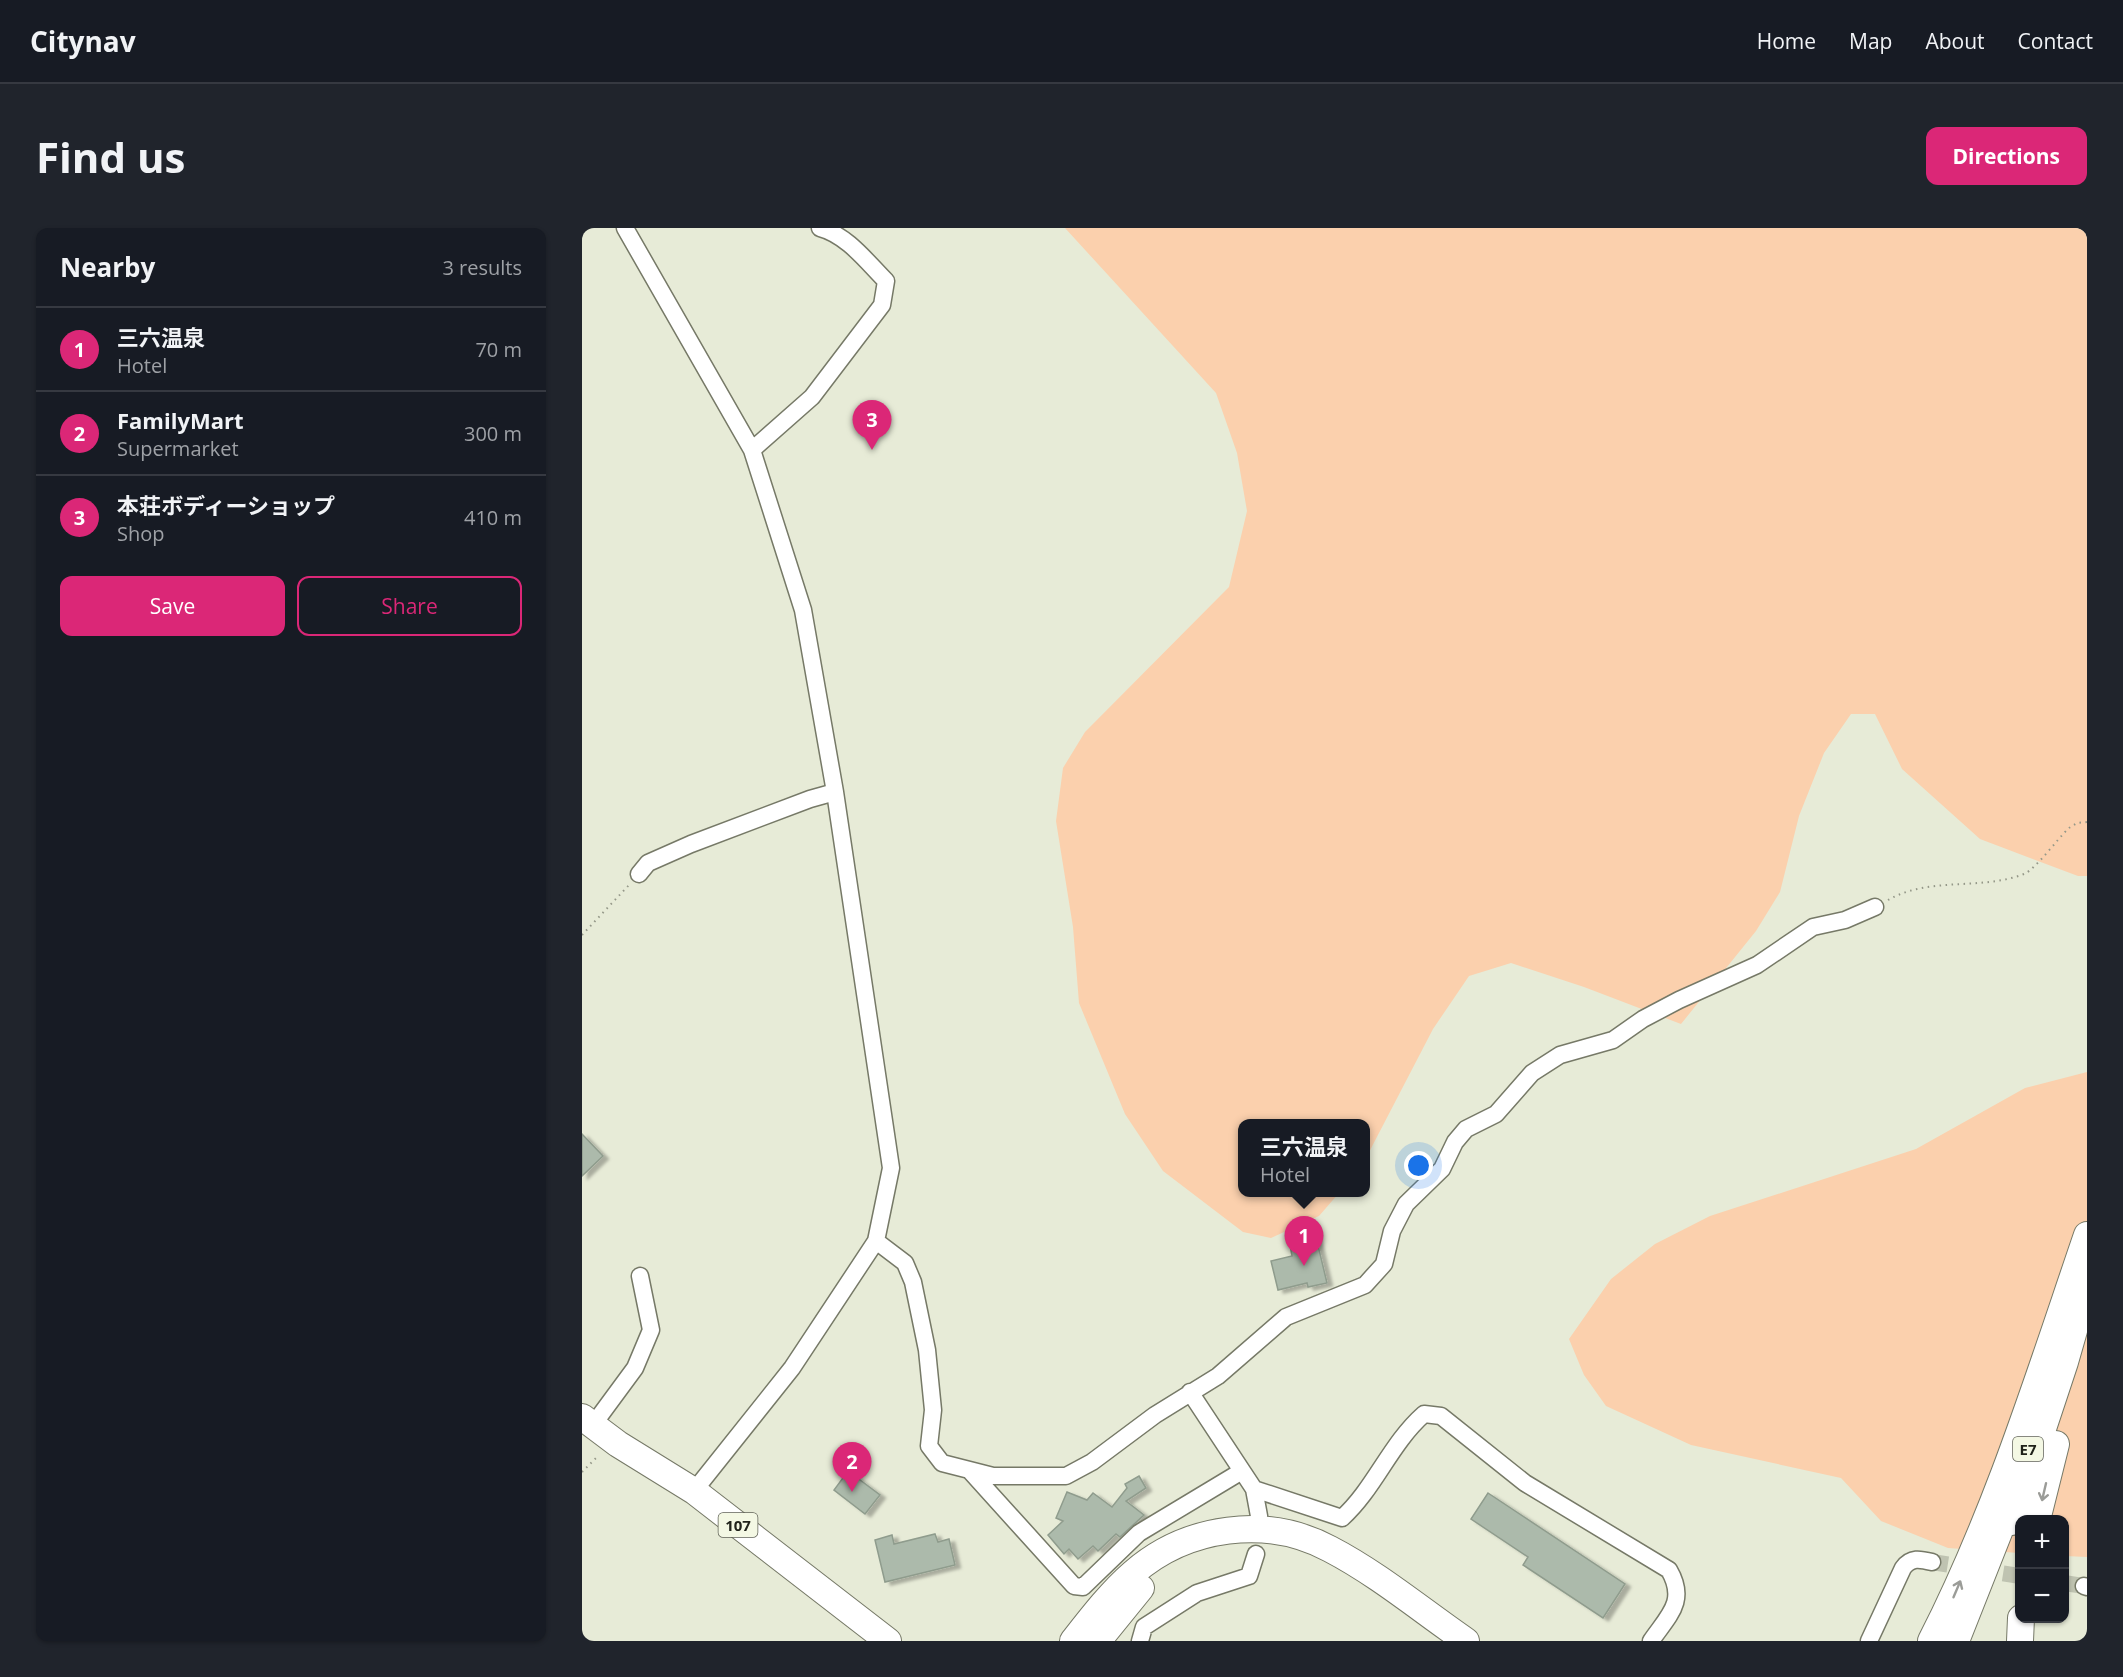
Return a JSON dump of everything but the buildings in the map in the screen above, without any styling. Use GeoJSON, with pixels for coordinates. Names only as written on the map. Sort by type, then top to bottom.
{"type":"FeatureCollection","features":[{"type":"Feature","properties":{"kind":"highway"},"geometry":{"type":"LineString","coordinates":[[1931,1641],[1951,1601],[2013,1453],[2087,1235]]}},
{"type":"Feature","properties":{"kind":"highway","name":"E7"},"geometry":{"type":"LineString","coordinates":[[1956,1641],[2017,1485],[2087,1252]]}},
{"type":"Feature","properties":{"kind":"highway","name":"E7"},"geometry":{"type":"LineString","coordinates":[[1965,1641],[2025,1487],[2087,1285]]}},
{"type":"Feature","properties":{"kind":"highway"},"geometry":{"type":"LineString","coordinates":[[2038,1515],[2087,1312]]}},
{"type":"Feature","properties":{"kind":"highway","name":"107"},"geometry":{"type":"LineString","coordinates":[[587,1421],[618,1444],[694,1491],[888,1641]]}},
{"type":"Feature","properties":{"kind":"highway"},"geometry":{"type":"LineString","coordinates":[[1073,1641],[1119,1587],[1148,1562],[1187,1541],[1208,1534],[1247,1528],[1285,1533],[1328,1547],[1466,1641]]}},
{"type":"Feature","properties":{"kind":"highway"},"geometry":{"type":"LineString","coordinates":[[1098,1641],[1130,1600],[1152,1577],[1175,1560],[1214,1545],[1245,1541],[1296,1549],[1340,1570],[1439,1641]]}},
{"type":"Feature","properties":{"kind":"highway"},"geometry":{"type":"LineString","coordinates":[[2020,1641],[2021,1623]]}},
{"type":"Feature","properties":{"kind":"street"},"geometry":{"type":"LineString","coordinates":[[625,228],[752,450],[803,609],[835,792],[891,1168],[876,1240],[792,1368],[694,1491]]}},
{"type":"Feature","properties":{"kind":"street"},"geometry":{"type":"LineString","coordinates":[[752,450],[812,397],[882,305],[886,281],[850,246],[831,231],[820,228]]}},
{"type":"Feature","properties":{"kind":"street"},"geometry":{"type":"LineString","coordinates":[[639,874],[648,863],[691,844],[810,799],[835,792]]}},
{"type":"Feature","properties":{"kind":"street"},"geometry":{"type":"LineString","coordinates":[[876,1240],[905,1263],[913,1282],[928,1360],[933,1410],[929,1446],[942,1463],[993,1476],[1065,1476],[1092,1462],[1190,1392],[1218,1376],[1286,1317],[1365,1285],[1384,1264],[1392,1231],[1406,1204],[1442,1169],[1455,1142],[1466,1129],[1496,1114],[1532,1073],[1560,1055],[1613,1040],[1643,1018],[1757,965],[1813,927],[1845,920],[1875,907]]}},
{"type":"Feature","properties":{"kind":"street"},"geometry":{"type":"LineString","coordinates":[[587,1421],[635,1368],[651,1330],[640,1276]]}},
{"type":"Feature","properties":{"kind":"street"},"geometry":{"type":"LineString","coordinates":[[1190,1392],[1254,1489],[1259,1516]]}},
{"type":"Feature","properties":{"kind":"street"},"geometry":{"type":"LineString","coordinates":[[1254,1489],[1342,1518],[1357,1505],[1408,1428],[1424,1414],[1441,1416],[1525,1483],[1669,1570],[1677,1584],[1677,1603],[1651,1641]]}},
{"type":"Feature","properties":{"kind":"street"},"geometry":{"type":"LineString","coordinates":[[970,1470],[1074,1586],[1083,1587],[1139,1533],[1242,1471]]}},
{"type":"Feature","properties":{"kind":"street"},"geometry":{"type":"LineString","coordinates":[[1140,1641],[1143,1627],[1197,1593],[1249,1576],[1256,1554]]}},
{"type":"Feature","properties":{"kind":"street"},"geometry":{"type":"LineString","coordinates":[[1869,1641],[1907,1562],[1919,1558],[1932,1562]]}},
{"type":"Feature","properties":{"kind":"path"},"geometry":{"type":"LineString","coordinates":[[1875,907],[1902,894],[1937,884],[1978,884],[2026,873],[2069,828],[2077,823],[2087,822]]}},
{"type":"Feature","properties":{"kind":"path"},"geometry":{"type":"LineString","coordinates":[[582,935],[639,874]]}},
{"type":"Feature","properties":{"kind":"shaded area"},"geometry":{"type":"Polygon","coordinates":[[[1065,228],[2087,228],[2087,876],[2078,876],[1980,839],[1902,769],[1875,714],[1851,714],[1824,753],[1799,816],[1780,892],[1756,931],[1681,1024],[1584,987],[1511,963],[1469,976],[1433,1029],[1370,1150],[1370,1119],[1238,1119],[1238,1197],[1336,1197],[1319,1216],[1271,1238],[1243,1232],[1163,1171],[1125,1114],[1079,1003],[1073,927],[1056,821],[1063,768],[1085,732],[1229,587],[1247,511],[1237,453],[1216,393],[1065,228]]]}},
{"type":"Feature","properties":{"kind":"shaded area"},"geometry":{"type":"Polygon","coordinates":[[[2087,1072],[2087,1557],[2069,1556],[2069,1515],[2015,1515],[2015,1553],[1948,1548],[1881,1521],[1841,1478],[1691,1445],[1606,1406],[1584,1375],[1569,1339],[1611,1279],[1655,1244],[1710,1216],[1916,1149],[2025,1088],[2087,1072]]]}},
{"type":"Feature","properties":{"kind":"tunnel"},"geometry":{"type":"LineString","coordinates":[[1932,1562],[2015,1575]]}},
{"type":"Feature","properties":{"kind":"tunnel"},"geometry":{"type":"LineString","coordinates":[[2069,1584],[2084,1586]]}},
{"type":"Feature","properties":{"kind":"place","name":"本荘ボディーショップ"},"geometry":{"type":"Point","coordinates":[872,450]}},
{"type":"Feature","properties":{"kind":"place","name":"三六温泉"},"geometry":{"type":"Point","coordinates":[1304,1266]}},
{"type":"Feature","properties":{"kind":"place","name":"FamilyMart"},"geometry":{"type":"Point","coordinates":[852,1492]}}]}
